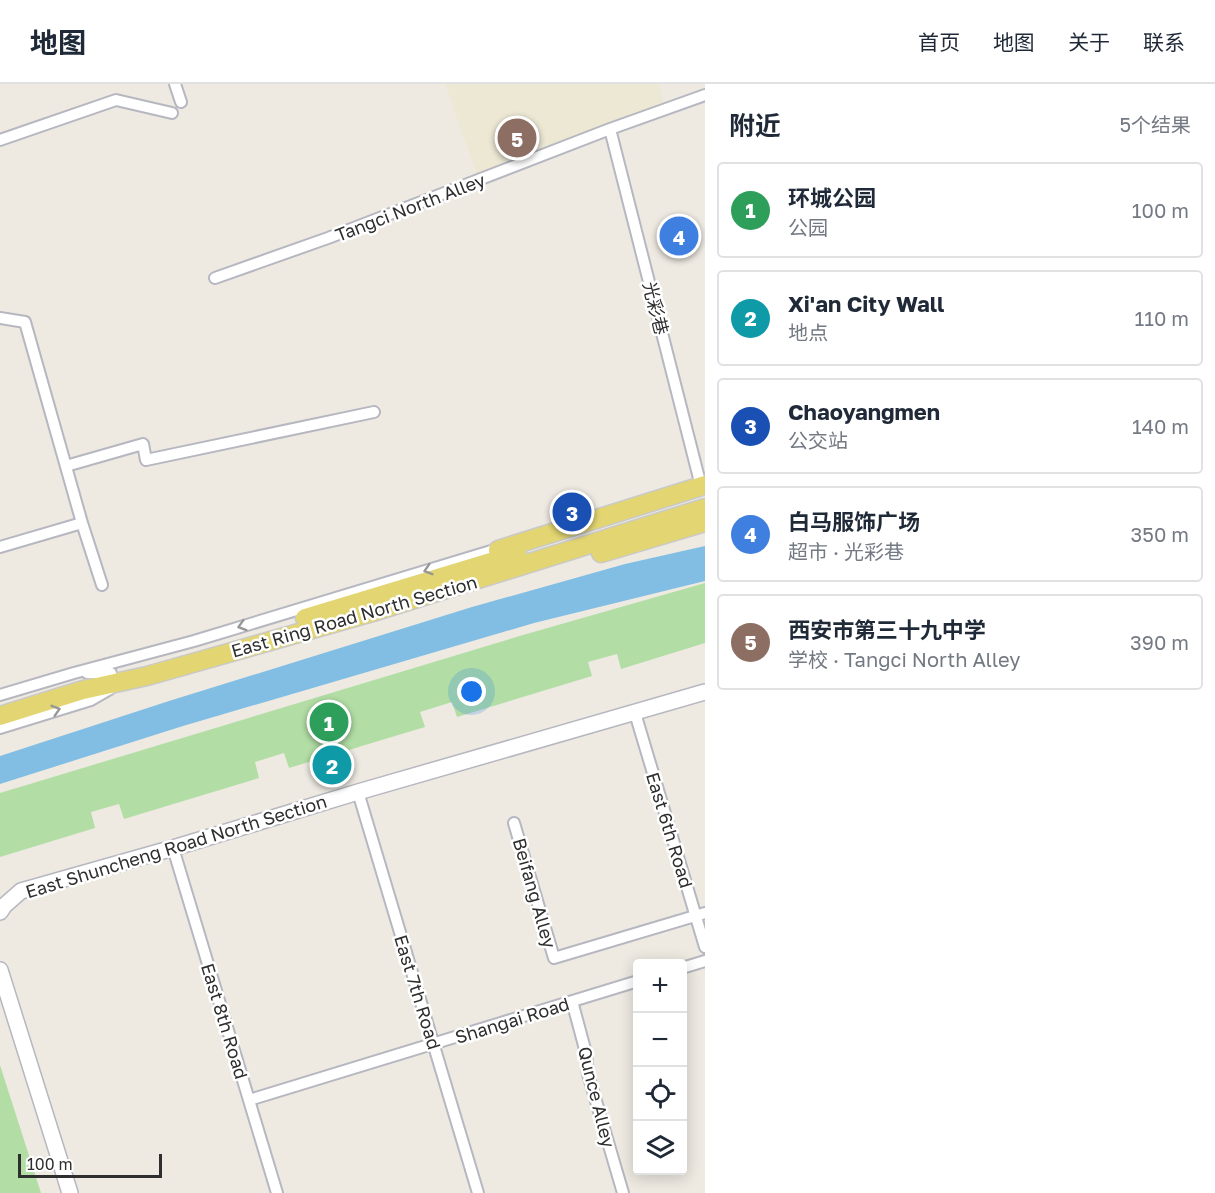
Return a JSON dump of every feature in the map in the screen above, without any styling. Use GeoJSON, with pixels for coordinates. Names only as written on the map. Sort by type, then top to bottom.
{"type":"FeatureCollection","features":[{"type":"Feature","properties":{"kind":"main road"},"geometry":{"type":"LineString","coordinates":[[445,582],[504,547],[704,490]]}},
{"type":"Feature","properties":{"kind":"main road","name":"East Ring Road North Section"},"geometry":{"type":"LineString","coordinates":[[445,582],[704,490]]}},
{"type":"Feature","properties":{"kind":"main road","name":"East Ring Road North Section"},"geometry":{"type":"LineString","coordinates":[[0,716],[83,690],[117,677],[137,666],[164,661],[705,508]]}},
{"type":"Feature","properties":{"kind":"main road"},"geometry":{"type":"LineString","coordinates":[[445,582],[510,580],[705,522]]}},
{"type":"Feature","properties":{"kind":"main road","name":"East Ring Road North Section"},"geometry":{"type":"LineString","coordinates":[[0,704],[117,677]]}},
{"type":"Feature","properties":{"kind":"street"},"geometry":{"type":"LineString","coordinates":[[175,84],[181,102]]}},
{"type":"Feature","properties":{"kind":"street","name":"Tangci North Alley"},"geometry":{"type":"LineString","coordinates":[[215,278],[328,238],[610,129],[705,96]]}},
{"type":"Feature","properties":{"kind":"street"},"geometry":{"type":"LineString","coordinates":[[0,140],[116,100],[172,113]]}},
{"type":"Feature","properties":{"kind":"street","name":"光彩巷"},"geometry":{"type":"LineString","coordinates":[[610,129],[704,490]]}},
{"type":"Feature","properties":{"kind":"street"},"geometry":{"type":"LineString","coordinates":[[0,318],[25,322],[102,585]]}},
{"type":"Feature","properties":{"kind":"street"},"geometry":{"type":"LineString","coordinates":[[66,466],[143,444],[146,460],[374,412]]}},
{"type":"Feature","properties":{"kind":"street"},"geometry":{"type":"LineString","coordinates":[[0,548],[82,523]]}},
{"type":"Feature","properties":{"kind":"street"},"geometry":{"type":"LineString","coordinates":[[0,695],[194,641],[504,547]]}},
{"type":"Feature","properties":{"kind":"street"},"geometry":{"type":"LineString","coordinates":[[74,673],[117,677]]}},
{"type":"Feature","properties":{"kind":"street"},"geometry":{"type":"LineString","coordinates":[[0,728],[91,700],[117,677]]}},
{"type":"Feature","properties":{"kind":"street","name":"East Shuncheng Road North Section"},"geometry":{"type":"LineString","coordinates":[[0,912],[21,891],[705,692]]}},
{"type":"Feature","properties":{"kind":"street","name":"East 6th Road"},"geometry":{"type":"LineString","coordinates":[[635,713],[700,914],[705,947]]}},
{"type":"Feature","properties":{"kind":"street","name":"East 7th Road"},"geometry":{"type":"LineString","coordinates":[[358,792],[478,1193]]}},
{"type":"Feature","properties":{"kind":"street","name":"Beifang Alley"},"geometry":{"type":"LineString","coordinates":[[514,824],[554,958],[700,914]]}},
{"type":"Feature","properties":{"kind":"street","name":"East 8th Road"},"geometry":{"type":"LineString","coordinates":[[173,848],[277,1193]]}},
{"type":"Feature","properties":{"kind":"street"},"geometry":{"type":"LineString","coordinates":[[687,966],[705,961]]}},
{"type":"Feature","properties":{"kind":"street"},"geometry":{"type":"LineString","coordinates":[[0,970],[70,1193]]}},
{"type":"Feature","properties":{"kind":"street","name":"Shangai Road"},"geometry":{"type":"LineString","coordinates":[[249,1100],[633,983]]}},
{"type":"Feature","properties":{"kind":"street","name":"Qunce Alley"},"geometry":{"type":"LineString","coordinates":[[572,1002],[586,1053],[588,1074],[623,1193]]}},
{"type":"Feature","properties":{"kind":"shaded area"},"geometry":{"type":"Polygon","coordinates":[[[445,84],[659,84],[663,102],[477,175],[445,84]]]}},
{"type":"Feature","properties":{"kind":"green space"},"geometry":{"type":"Polygon","coordinates":[[[705,583],[705,643],[621,669],[617,654],[588,662],[592,676],[457,717],[452,702],[420,712],[425,727],[289,768],[284,753],[255,762],[259,778],[124,819],[119,804],[91,812],[95,828],[0,857],[0,793],[523,635],[705,583]]]}},
{"type":"Feature","properties":{"kind":"green space"},"geometry":{"type":"Polygon","coordinates":[[[0,1065],[41,1193],[0,1193],[0,1065]]]}},
{"type":"Feature","properties":{"kind":"water"},"geometry":{"type":"Polygon","coordinates":[[[705,546],[705,581],[534,623],[183,726],[0,784],[0,756],[472,607],[625,564],[705,546]]]}},
{"type":"Feature","properties":{"kind":"place","name":"西安市第三十九中学"},"geometry":{"type":"Point","coordinates":[517,138]}},
{"type":"Feature","properties":{"kind":"place","name":"白马服饰广场"},"geometry":{"type":"Point","coordinates":[679,236]}},
{"type":"Feature","properties":{"kind":"place","name":"Chaoyangmen"},"geometry":{"type":"Point","coordinates":[572,512]}},
{"type":"Feature","properties":{"kind":"place","name":"环城公园"},"geometry":{"type":"Point","coordinates":[329,722]}},
{"type":"Feature","properties":{"kind":"place","name":"Xi'an City Wall"},"geometry":{"type":"Point","coordinates":[332,765]}}]}
